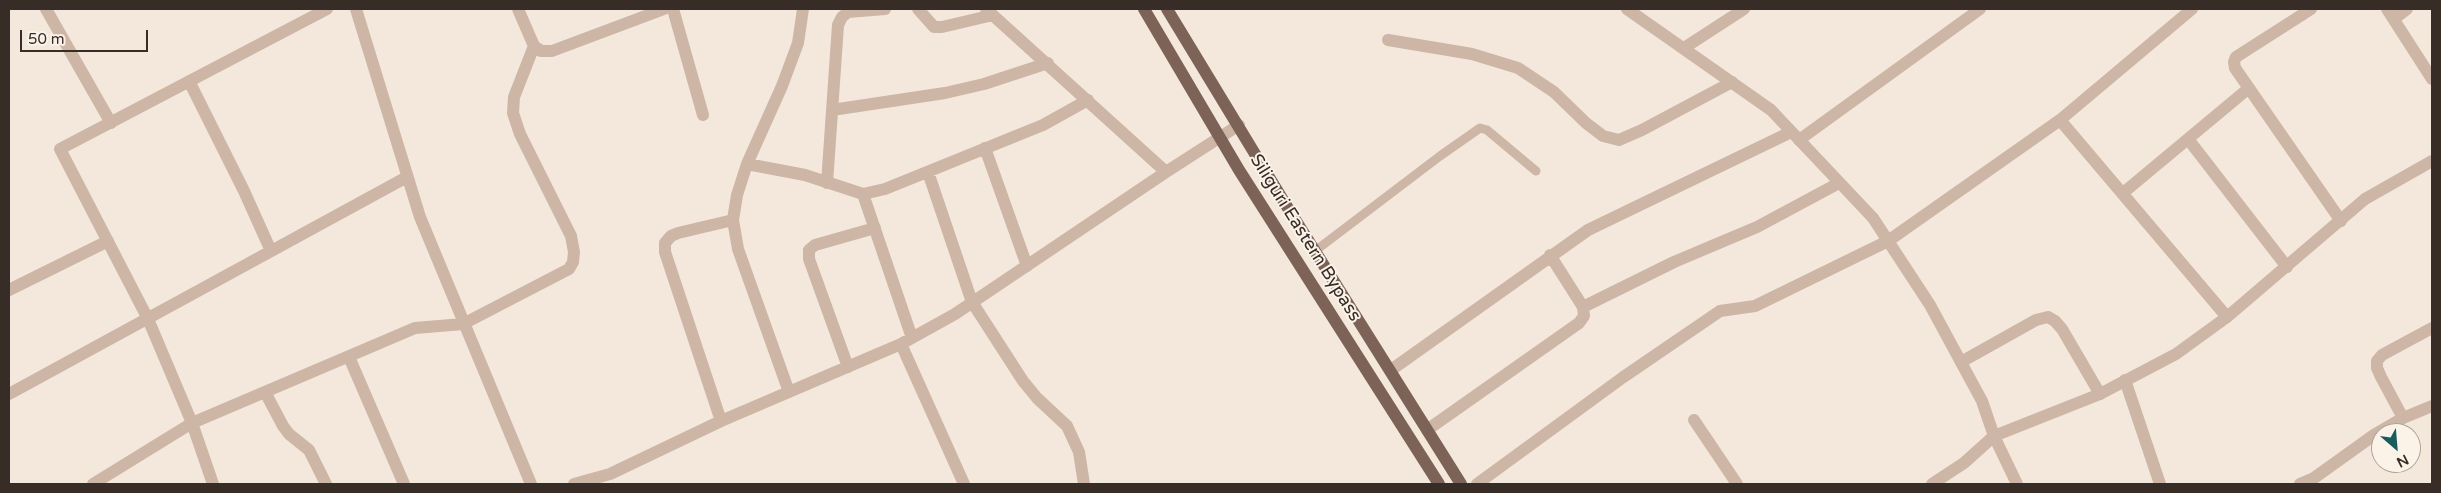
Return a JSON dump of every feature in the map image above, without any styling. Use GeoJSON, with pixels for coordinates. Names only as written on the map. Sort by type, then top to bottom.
{"type":"FeatureCollection","features":[{"type":"Feature","properties":{"kind":"main road","name":"Siliguri Eastern Bypass"},"geometry":{"type":"LineString","coordinates":[[1167,9],[1315,251],[1461,484]]}},
{"type":"Feature","properties":{"kind":"main road","name":"Siliguri Eastern Bypass"},"geometry":{"type":"LineString","coordinates":[[1145,10],[1222,137],[1239,170],[1439,484]]}},
{"type":"Feature","properties":{"kind":"street"},"geometry":{"type":"LineString","coordinates":[[46,9],[111,123]]}},
{"type":"Feature","properties":{"kind":"street"},"geometry":{"type":"LineString","coordinates":[[214,484],[192,423],[148,319],[60,149],[326,9]]}},
{"type":"Feature","properties":{"kind":"street"},"geometry":{"type":"LineString","coordinates":[[356,9],[420,217],[531,484]]}},
{"type":"Feature","properties":{"kind":"street"},"geometry":{"type":"LineString","coordinates":[[518,9],[534,46],[541,51],[552,51],[664,9]]}},
{"type":"Feature","properties":{"kind":"street"},"geometry":{"type":"LineString","coordinates":[[673,9],[703,116]]}},
{"type":"Feature","properties":{"kind":"street"},"geometry":{"type":"LineString","coordinates":[[789,392],[738,249],[733,220],[737,195],[747,164],[795,52],[803,9]]}},
{"type":"Feature","properties":{"kind":"street"},"geometry":{"type":"LineString","coordinates":[[827,184],[838,25],[842,17],[848,12],[885,9]]}},
{"type":"Feature","properties":{"kind":"street"},"geometry":{"type":"LineString","coordinates":[[918,9],[934,27],[990,12],[1166,172]]}},
{"type":"Feature","properties":{"kind":"street"},"geometry":{"type":"LineString","coordinates":[[1627,9],[1771,110],[1873,218],[1930,305],[1982,402],[1994,436],[2017,484]]}},
{"type":"Feature","properties":{"kind":"street"},"geometry":{"type":"LineString","coordinates":[[1684,48],[1744,9]]}},
{"type":"Feature","properties":{"kind":"street"},"geometry":{"type":"LineString","coordinates":[[1391,370],[1550,255],[1588,230],[1619,214],[1795,136],[1980,9]]}},
{"type":"Feature","properties":{"kind":"street"},"geometry":{"type":"LineString","coordinates":[[1477,484],[1622,378],[1720,311],[1755,306],[1888,241],[2060,120],[2192,9]]}},
{"type":"Feature","properties":{"kind":"street"},"geometry":{"type":"LineString","coordinates":[[2311,9],[2236,57],[2234,62],[2235,68],[2341,221]]}},
{"type":"Feature","properties":{"kind":"street"},"geometry":{"type":"LineString","coordinates":[[2408,9],[2391,14],[2432,79]]}},
{"type":"Feature","properties":{"kind":"street"},"geometry":{"type":"LineString","coordinates":[[1388,40],[1472,54],[1518,68],[1554,92],[1586,123],[1603,136],[1619,140],[1642,130],[1732,82]]}},
{"type":"Feature","properties":{"kind":"street"},"geometry":{"type":"LineString","coordinates":[[93,484],[192,423],[415,328],[463,324],[569,269],[573,262],[574,252],[571,236],[520,134],[513,114],[514,97],[534,46]]}},
{"type":"Feature","properties":{"kind":"street"},"geometry":{"type":"LineString","coordinates":[[832,110],[945,93],[984,84],[1048,63]]}},
{"type":"Feature","properties":{"kind":"street"},"geometry":{"type":"LineString","coordinates":[[189,82],[244,191],[271,251]]}},
{"type":"Feature","properties":{"kind":"street"},"geometry":{"type":"LineString","coordinates":[[2123,193],[2249,88]]}},
{"type":"Feature","properties":{"kind":"street"},"geometry":{"type":"LineString","coordinates":[[747,164],[805,175],[827,184],[863,194],[885,190],[1064,115],[1088,100]]}},
{"type":"Feature","properties":{"kind":"street"},"geometry":{"type":"LineString","coordinates":[[2060,120],[2227,317]]}},
{"type":"Feature","properties":{"kind":"street"},"geometry":{"type":"LineString","coordinates":[[574,484],[610,474],[721,421],[907,341],[972,302],[1239,125]]}},
{"type":"Feature","properties":{"kind":"street"},"geometry":{"type":"LineString","coordinates":[[2188,139],[2287,268]]}},
{"type":"Feature","properties":{"kind":"street"},"geometry":{"type":"LineString","coordinates":[[985,148],[1027,266]]}},
{"type":"Feature","properties":{"kind":"street"},"geometry":{"type":"LineString","coordinates":[[1932,484],[1964,463],[1994,436],[2100,394],[2176,354],[2227,317],[2365,200],[2432,160]]}},
{"type":"Feature","properties":{"kind":"street"},"geometry":{"type":"LineString","coordinates":[[928,172],[972,302],[1023,381],[1037,398],[1067,426],[1079,452],[1084,484]]}},
{"type":"Feature","properties":{"kind":"street"},"geometry":{"type":"LineString","coordinates":[[9,394],[407,177]]}},
{"type":"Feature","properties":{"kind":"street"},"geometry":{"type":"LineString","coordinates":[[1583,306],[1674,262],[1757,227],[1839,183]]}},
{"type":"Feature","properties":{"kind":"street"},"geometry":{"type":"LineString","coordinates":[[863,194],[875,228],[907,341],[964,484]]}},
{"type":"Feature","properties":{"kind":"street"},"geometry":{"type":"LineString","coordinates":[[721,421],[665,252],[665,243],[671,236],[678,233],[733,220]]}},
{"type":"Feature","properties":{"kind":"street"},"geometry":{"type":"LineString","coordinates":[[848,367],[809,259],[809,250],[815,246],[875,228]]}},
{"type":"Feature","properties":{"kind":"street"},"geometry":{"type":"LineString","coordinates":[[9,290],[108,241]]}},
{"type":"Feature","properties":{"kind":"street"},"geometry":{"type":"LineString","coordinates":[[1427,430],[1579,323],[1584,316],[1583,306],[1550,255]]}},
{"type":"Feature","properties":{"kind":"street"},"geometry":{"type":"LineString","coordinates":[[1960,362],[2036,320],[2048,317],[2055,320],[2062,329],[2100,394]]}},
{"type":"Feature","properties":{"kind":"street"},"geometry":{"type":"LineString","coordinates":[[2403,418],[2380,377],[2377,361],[2382,356],[2432,328]]}},
{"type":"Feature","properties":{"kind":"street"},"geometry":{"type":"LineString","coordinates":[[349,357],[404,484]]}},
{"type":"Feature","properties":{"kind":"street"},"geometry":{"type":"LineString","coordinates":[[2125,380],[2160,484]]}},
{"type":"Feature","properties":{"kind":"street"},"geometry":{"type":"LineString","coordinates":[[265,392],[289,434],[309,450],[326,484]]}},
{"type":"Feature","properties":{"kind":"street"},"geometry":{"type":"LineString","coordinates":[[2300,484],[2314,478],[2374,435],[2403,418],[2432,406]]}},
{"type":"Feature","properties":{"kind":"street"},"geometry":{"type":"LineString","coordinates":[[1694,420],[1738,484]]}},
{"type":"Feature","properties":{"kind":"lane"},"geometry":{"type":"LineString","coordinates":[[1315,251],[1480,128],[1486,130],[1536,170]]}}]}
